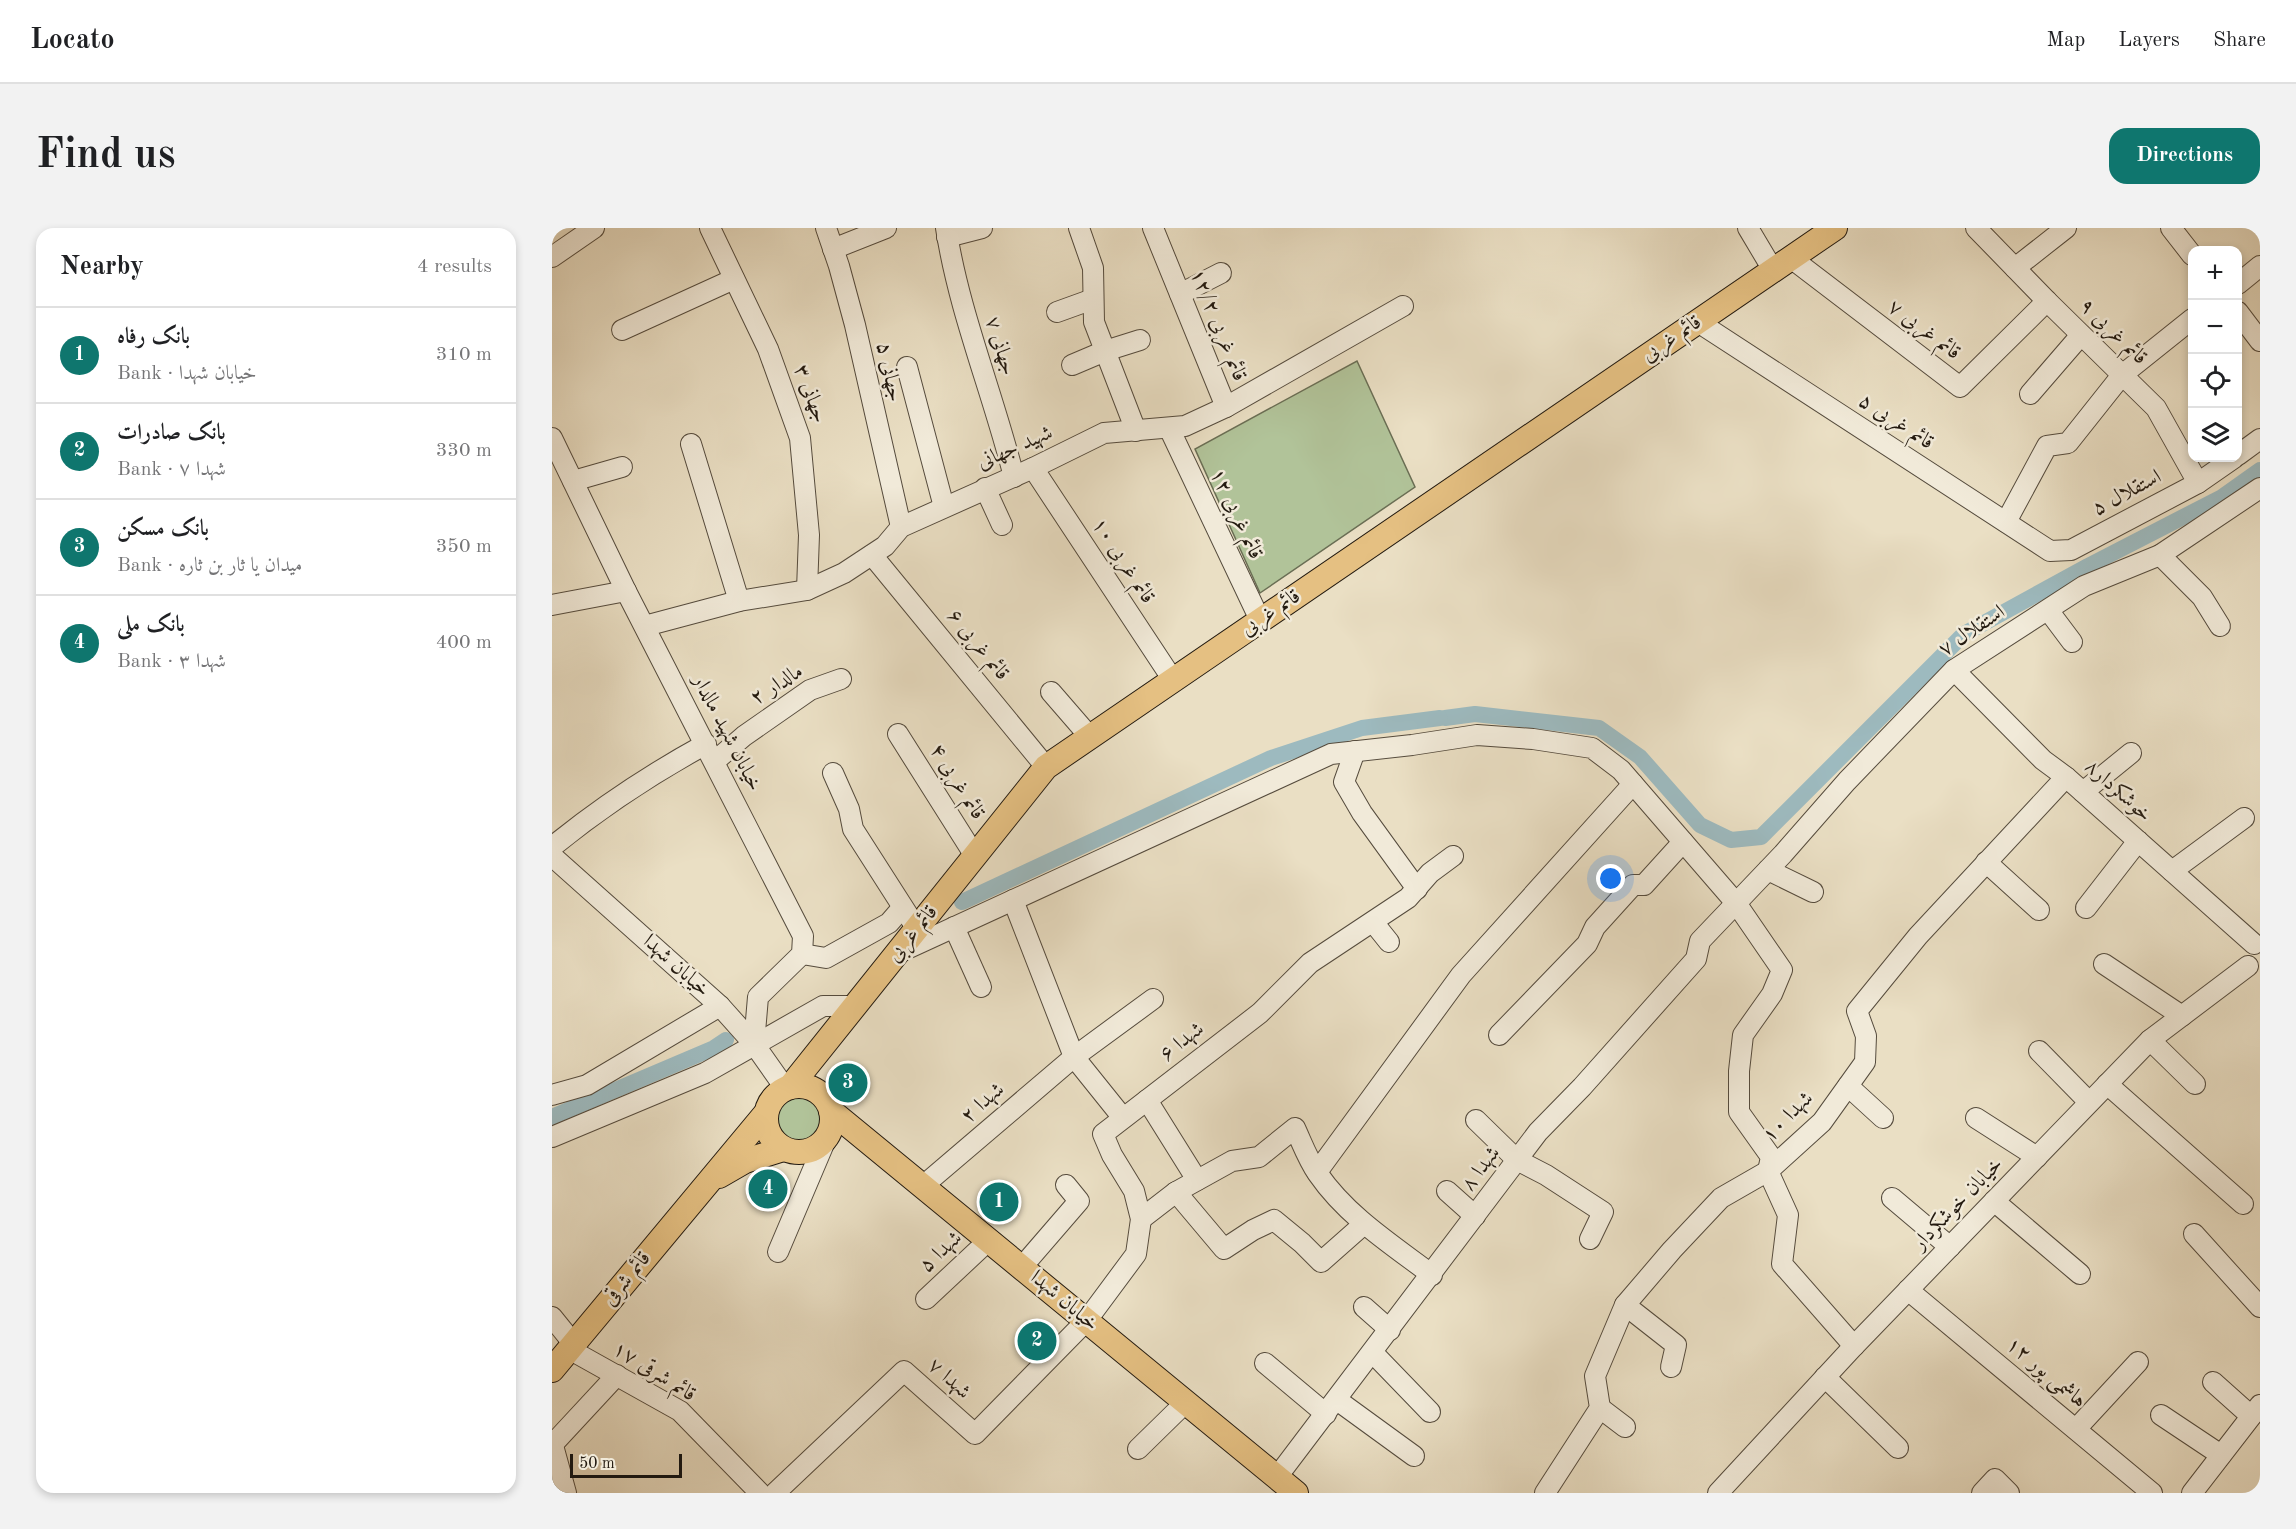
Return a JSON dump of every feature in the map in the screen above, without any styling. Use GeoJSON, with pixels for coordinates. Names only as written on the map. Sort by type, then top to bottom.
{"type":"FeatureCollection","features":[{"type":"Feature","properties":{"kind":"main road","name":"قائم غربی"},"geometry":{"type":"LineString","coordinates":[[788,1088],[1046,766],[1835,228]]}},
{"type":"Feature","properties":{"kind":"main road"},"geometry":{"type":"LineString","coordinates":[[800,1085],[811,1088],[827,1101],[831,1111],[830,1130],[826,1139],[812,1150],[793,1152],[783,1149],[768,1134],[765,1113],[772,1098],[788,1088],[800,1085]]}},
{"type":"Feature","properties":{"kind":"main road","name":"خیابان شهدا"},"geometry":{"type":"LineString","coordinates":[[831,1111],[924,1185],[1296,1493]]}},
{"type":"Feature","properties":{"kind":"main road","name":"قائم شرقی"},"geometry":{"type":"LineString","coordinates":[[552,1370],[765,1113]]}},
{"type":"Feature","properties":{"kind":"main road"},"geometry":{"type":"LineString","coordinates":[[702,1188],[745,1161],[783,1149]]}},
{"type":"Feature","properties":{"kind":"street","name":"جهانی ۳"},"geometry":{"type":"LineString","coordinates":[[710,228],[768,349],[800,438],[809,535],[807,590]]}},
{"type":"Feature","properties":{"kind":"street","name":"جهانی ۵"},"geometry":{"type":"LineString","coordinates":[[826,228],[855,325],[901,527]]}},
{"type":"Feature","properties":{"kind":"street"},"geometry":{"type":"LineString","coordinates":[[833,249],[886,228]]}},
{"type":"Feature","properties":{"kind":"street"},"geometry":{"type":"LineString","coordinates":[[947,233],[982,228]]}},
{"type":"Feature","properties":{"kind":"street"},"geometry":{"type":"LineString","coordinates":[[1079,228],[1093,268],[1094,322],[1137,431]]}},
{"type":"Feature","properties":{"kind":"street","name":"قائم غربی ۱۲/۲"},"geometry":{"type":"LineString","coordinates":[[1153,228],[1226,407]]}},
{"type":"Feature","properties":{"kind":"street"},"geometry":{"type":"LineString","coordinates":[[1748,228],[1782,264]]}},
{"type":"Feature","properties":{"kind":"street","name":"قائم غربی ۹"},"geometry":{"type":"LineString","coordinates":[[1976,228],[2046,301],[2156,408],[2198,483]]}},
{"type":"Feature","properties":{"kind":"street"},"geometry":{"type":"LineString","coordinates":[[2015,268],[2066,228]]}},
{"type":"Feature","properties":{"kind":"street"},"geometry":{"type":"LineString","coordinates":[[2171,228],[2188,249]]}},
{"type":"Feature","properties":{"kind":"street"},"geometry":{"type":"LineString","coordinates":[[552,257],[586,231]]}},
{"type":"Feature","properties":{"kind":"street","name":"جهانی ۷"},"geometry":{"type":"LineString","coordinates":[[947,233],[950,257],[976,354],[1002,432],[1014,477]]}},
{"type":"Feature","properties":{"kind":"street","name":"قائم غربی ۷"},"geometry":{"type":"LineString","coordinates":[[1782,264],[1960,387],[2046,301]]}},
{"type":"Feature","properties":{"kind":"street"},"geometry":{"type":"LineString","coordinates":[[2242,281],[2260,266]]}},
{"type":"Feature","properties":{"kind":"street"},"geometry":{"type":"LineString","coordinates":[[1180,294],[1221,273]]}},
{"type":"Feature","properties":{"kind":"street"},"geometry":{"type":"LineString","coordinates":[[622,330],[734,279]]}},
{"type":"Feature","properties":{"kind":"street"},"geometry":{"type":"LineString","coordinates":[[1057,312],[1093,299]]}},
{"type":"Feature","properties":{"kind":"street","name":"شهید جهانی"},"geometry":{"type":"LineString","coordinates":[[645,626],[739,601],[807,590],[844,573],[872,555],[885,546],[901,527],[1014,477],[1104,433],[1185,426],[1226,407],[1403,306]]}},
{"type":"Feature","properties":{"kind":"street"},"geometry":{"type":"LineString","coordinates":[[2242,317],[2260,341]]}},
{"type":"Feature","properties":{"kind":"street","name":"قائم غربی ۵"},"geometry":{"type":"LineString","coordinates":[[1698,322],[2050,551],[2071,550]]}},
{"type":"Feature","properties":{"kind":"street"},"geometry":{"type":"LineString","coordinates":[[2006,522],[2047,446],[2067,442],[2122,375],[2188,323]]}},
{"type":"Feature","properties":{"kind":"street"},"geometry":{"type":"LineString","coordinates":[[2030,394],[2081,335]]}},
{"type":"Feature","properties":{"kind":"street"},"geometry":{"type":"LineString","coordinates":[[1072,365],[1140,340]]}},
{"type":"Feature","properties":{"kind":"street"},"geometry":{"type":"LineString","coordinates":[[907,367],[944,507]]}},
{"type":"Feature","properties":{"kind":"street","name":"قائم غربی ۱۲"},"geometry":{"type":"LineString","coordinates":[[1169,428],[1260,620]]}},
{"type":"Feature","properties":{"kind":"street","name":"خیابان شهید مالدار"},"geometry":{"type":"LineString","coordinates":[[552,438],[626,591],[803,936],[802,954]]}},
{"type":"Feature","properties":{"kind":"street","name":"استقلال ۵"},"geometry":{"type":"LineString","coordinates":[[2242,452],[2260,439]]}},
{"type":"Feature","properties":{"kind":"street"},"geometry":{"type":"LineString","coordinates":[[691,444],[739,601]]}},
{"type":"Feature","properties":{"kind":"street","name":"استقلال ۵"},"geometry":{"type":"LineString","coordinates":[[2071,550],[2198,483],[2228,462]]}},
{"type":"Feature","properties":{"kind":"street"},"geometry":{"type":"LineString","coordinates":[[573,481],[622,467]]}},
{"type":"Feature","properties":{"kind":"street","name":"قائم غربی ۱۰"},"geometry":{"type":"LineString","coordinates":[[1033,468],[1173,680]]}},
{"type":"Feature","properties":{"kind":"street"},"geometry":{"type":"LineString","coordinates":[[985,488],[1002,525]]}},
{"type":"Feature","properties":{"kind":"street","name":"استقلال ۷"},"geometry":{"type":"LineString","coordinates":[[1736,903],[1847,781],[1954,670],[2084,586],[2160,555],[2260,488]]}},
{"type":"Feature","properties":{"kind":"street","name":"قائم غربی ۶"},"geometry":{"type":"LineString","coordinates":[[872,555],[1046,766]]}},
{"type":"Feature","properties":{"kind":"street"},"geometry":{"type":"LineString","coordinates":[[2160,555],[2202,597],[2220,626]]}},
{"type":"Feature","properties":{"kind":"street"},"geometry":{"type":"LineString","coordinates":[[552,605],[626,591]]}},
{"type":"Feature","properties":{"kind":"street"},"geometry":{"type":"LineString","coordinates":[[2048,609],[2072,642]]}},
{"type":"Feature","properties":{"kind":"street","name":"خوشکردار۸"},"geometry":{"type":"LineString","coordinates":[[1954,670],[2043,760],[2066,777],[2172,871],[2257,942]]}},
{"type":"Feature","properties":{"kind":"street","name":"مالدار ۲"},"geometry":{"type":"LineString","coordinates":[[552,847],[595,812],[659,770],[711,753],[744,736],[810,690],[841,679]]}},
{"type":"Feature","properties":{"kind":"street"},"geometry":{"type":"LineString","coordinates":[[1051,692],[1090,737]]}},
{"type":"Feature","properties":{"kind":"street","name":"قائم غربی ۴"},"geometry":{"type":"LineString","coordinates":[[898,734],[975,856]]}},
{"type":"Feature","properties":{"kind":"street"},"geometry":{"type":"LineString","coordinates":[[898,952],[1331,754],[1477,735],[1533,739],[1592,748],[1621,770],[1736,903],[1782,970],[1772,994],[1743,1035],[1738,1071],[1739,1112],[1771,1157],[1767,1171],[1788,1215],[1782,1264],[1854,1346]]}},
{"type":"Feature","properties":{"kind":"street"},"geometry":{"type":"LineString","coordinates":[[1355,751],[1344,782],[1362,813],[1417,889]]}},
{"type":"Feature","properties":{"kind":"street"},"geometry":{"type":"LineString","coordinates":[[2083,792],[2132,753]]}},
{"type":"Feature","properties":{"kind":"street"},"geometry":{"type":"LineString","coordinates":[[833,773],[849,809],[853,829],[917,929]]}},
{"type":"Feature","properties":{"kind":"street","name":"شهدا ۱۰"},"geometry":{"type":"LineString","coordinates":[[1600,1408],[1595,1376],[1625,1305],[1721,1198],[1767,1171],[1822,1122],[1865,1062],[1866,1036],[1857,1011],[1918,936],[2066,777]]}},
{"type":"Feature","properties":{"kind":"street"},"geometry":{"type":"LineString","coordinates":[[1317,1172],[1461,975],[1633,783]]}},
{"type":"Feature","properties":{"kind":"street"},"geometry":{"type":"LineString","coordinates":[[2172,871],[2244,819]]}},
{"type":"Feature","properties":{"kind":"street"},"geometry":{"type":"LineString","coordinates":[[2086,908],[2138,841]]}},
{"type":"Feature","properties":{"kind":"street"},"geometry":{"type":"LineString","coordinates":[[1499,1035],[1587,944],[1594,927],[1633,885],[1644,885],[1683,842]]}},
{"type":"Feature","properties":{"kind":"street","name":"خیابان شهدا"},"geometry":{"type":"LineString","coordinates":[[552,856],[720,1006],[754,1044],[788,1088]]}},
{"type":"Feature","properties":{"kind":"street","name":"شهدا ۶"},"geometry":{"type":"LineString","coordinates":[[1087,1320],[1136,1254],[1142,1219],[1134,1191],[1112,1155],[1103,1134],[1260,1012],[1310,963],[1408,898],[1430,873],[1453,856]]}},
{"type":"Feature","properties":{"kind":"street"},"geometry":{"type":"LineString","coordinates":[[1986,862],[2039,909]]}},
{"type":"Feature","properties":{"kind":"street"},"geometry":{"type":"LineString","coordinates":[[1768,870],[1813,892]]}},
{"type":"Feature","properties":{"kind":"street"},"geometry":{"type":"LineString","coordinates":[[1012,900],[1074,1057],[1123,1118]]}},
{"type":"Feature","properties":{"kind":"street","name":"شهدا ۸"},"geometry":{"type":"LineString","coordinates":[[1277,1477],[1538,1132],[1582,1087],[1696,959],[1700,941],[1736,903]]}},
{"type":"Feature","properties":{"kind":"street"},"geometry":{"type":"LineString","coordinates":[[754,1044],[758,997],[802,954],[826,958],[889,923],[902,908]]}},
{"type":"Feature","properties":{"kind":"street"},"geometry":{"type":"LineString","coordinates":[[1373,922],[1389,942]]}},
{"type":"Feature","properties":{"kind":"street"},"geometry":{"type":"LineString","coordinates":[[954,927],[981,987]]}},
{"type":"Feature","properties":{"kind":"street"},"geometry":{"type":"LineString","coordinates":[[2254,970],[2248,954],[2257,942]]}},
{"type":"Feature","properties":{"kind":"street"},"geometry":{"type":"LineString","coordinates":[[2104,964],[2182,1016]]}},
{"type":"Feature","properties":{"kind":"street","name":"خیابان خوشکردار"},"geometry":{"type":"LineString","coordinates":[[1718,1493],[1854,1346],[2150,1040],[2182,1016],[2254,970]]}},
{"type":"Feature","properties":{"kind":"street","name":"شهدا ۲"},"geometry":{"type":"LineString","coordinates":[[924,1185],[1074,1057],[1153,999]]}},
{"type":"Feature","properties":{"kind":"street"},"geometry":{"type":"LineString","coordinates":[[552,1095],[587,1085],[720,1006]]}},
{"type":"Feature","properties":{"kind":"street"},"geometry":{"type":"LineString","coordinates":[[552,1137],[705,1073],[823,1006],[856,1006]]}},
{"type":"Feature","properties":{"kind":"street"},"geometry":{"type":"LineString","coordinates":[[2150,1040],[2195,1084]]}},
{"type":"Feature","properties":{"kind":"street"},"geometry":{"type":"LineString","coordinates":[[2039,1051],[2089,1102]]}},
{"type":"Feature","properties":{"kind":"street"},"geometry":{"type":"LineString","coordinates":[[2107,1084],[2243,1204]]}},
{"type":"Feature","properties":{"kind":"street"},"geometry":{"type":"LineString","coordinates":[[1848,1086],[1883,1118]]}},
{"type":"Feature","properties":{"kind":"street"},"geometry":{"type":"LineString","coordinates":[[1147,1100],[1197,1180]]}},
{"type":"Feature","properties":{"kind":"street"},"geometry":{"type":"LineString","coordinates":[[1977,1118],[2037,1157]]}},
{"type":"Feature","properties":{"kind":"street"},"geometry":{"type":"LineString","coordinates":[[1476,1120],[1517,1160],[1546,1175],[1603,1212],[1590,1239]]}},
{"type":"Feature","properties":{"kind":"street"},"geometry":{"type":"LineString","coordinates":[[1142,1219],[1176,1192],[1232,1161],[1259,1156],[1295,1128],[1317,1172],[1340,1202],[1364,1224],[1432,1275]]}},
{"type":"Feature","properties":{"kind":"street"},"geometry":{"type":"LineString","coordinates":[[778,1252],[826,1139]]}},
{"type":"Feature","properties":{"kind":"street"},"geometry":{"type":"LineString","coordinates":[[1022,1267],[1079,1201],[1066,1185]]}},
{"type":"Feature","properties":{"kind":"street"},"geometry":{"type":"LineString","coordinates":[[1447,1191],[1476,1216]]}},
{"type":"Feature","properties":{"kind":"street"},"geometry":{"type":"LineString","coordinates":[[1176,1192],[1224,1249],[1253,1230],[1274,1220],[1321,1262],[1364,1224]]}},
{"type":"Feature","properties":{"kind":"street"},"geometry":{"type":"LineString","coordinates":[[1892,1198],[1950,1247]]}},
{"type":"Feature","properties":{"kind":"street"},"geometry":{"type":"LineString","coordinates":[[1994,1202],[2080,1274]]}},
{"type":"Feature","properties":{"kind":"street"},"geometry":{"type":"LineString","coordinates":[[2194,1234],[2260,1307]]}},
{"type":"Feature","properties":{"kind":"street","name":"شهدا ۵"},"geometry":{"type":"LineString","coordinates":[[926,1299],[989,1240]]}},
{"type":"Feature","properties":{"kind":"street","name":"هاشمی پور ۱۲"},"geometry":{"type":"LineString","coordinates":[[1908,1290],[2152,1493]]}},
{"type":"Feature","properties":{"kind":"street"},"geometry":{"type":"LineString","coordinates":[[1625,1305],[1676,1345],[1671,1367]]}},
{"type":"Feature","properties":{"kind":"street"},"geometry":{"type":"LineString","coordinates":[[1364,1307],[1390,1330]]}},
{"type":"Feature","properties":{"kind":"street"},"geometry":{"type":"LineString","coordinates":[[552,1317],[571,1346]]}},
{"type":"Feature","properties":{"kind":"street","name":"شهدا ۷"},"geometry":{"type":"LineString","coordinates":[[775,1493],[904,1371],[975,1434],[1087,1320]]}},
{"type":"Feature","properties":{"kind":"street","name":"قائم شرقی ۱۷"},"geometry":{"type":"LineString","coordinates":[[571,1346],[617,1376],[681,1412],[760,1493]]}},
{"type":"Feature","properties":{"kind":"street"},"geometry":{"type":"LineString","coordinates":[[1373,1353],[1430,1412]]}},
{"type":"Feature","properties":{"kind":"street"},"geometry":{"type":"LineString","coordinates":[[2076,1429],[2138,1362]]}},
{"type":"Feature","properties":{"kind":"street"},"geometry":{"type":"LineString","coordinates":[[1265,1363],[1331,1407],[1414,1456]]}},
{"type":"Feature","properties":{"kind":"street"},"geometry":{"type":"LineString","coordinates":[[566,1493],[552,1443],[617,1376]]}},
{"type":"Feature","properties":{"kind":"street"},"geometry":{"type":"LineString","coordinates":[[1825,1377],[1898,1448]]}},
{"type":"Feature","properties":{"kind":"street"},"geometry":{"type":"LineString","coordinates":[[2192,1493],[2255,1410],[2213,1382]]}},
{"type":"Feature","properties":{"kind":"street"},"geometry":{"type":"LineString","coordinates":[[1138,1449],[1186,1402]]}},
{"type":"Feature","properties":{"kind":"street"},"geometry":{"type":"LineString","coordinates":[[1545,1493],[1600,1408],[1625,1427]]}},
{"type":"Feature","properties":{"kind":"street"},"geometry":{"type":"LineString","coordinates":[[2161,1415],[2221,1455]]}},
{"type":"Feature","properties":{"kind":"street"},"geometry":{"type":"LineString","coordinates":[[1982,1493],[1995,1479],[2009,1493]]}},
{"type":"Feature","properties":{"kind":"green space"},"geometry":{"type":"Polygon","coordinates":[[[1357,361],[1415,487],[1260,593],[1195,449],[1357,361]]]}},
{"type":"Feature","properties":{"kind":"green space"},"geometry":{"type":"Polygon","coordinates":[[[798,1091],[809,1093],[822,1104],[827,1120],[825,1131],[814,1144],[798,1149],[787,1147],[774,1136],[769,1120],[771,1109],[782,1096],[798,1091]]]}},
{"type":"Feature","properties":{"kind":"waterway"},"geometry":{"type":"LineString","coordinates":[[1445,718],[1475,714],[1599,728],[1640,757],[1700,825],[1731,840],[1761,837],[1964,634],[2088,566],[2222,497],[2260,470]]}},
{"type":"Feature","properties":{"kind":"waterway"},"geometry":{"type":"LineString","coordinates":[[962,902],[1271,758],[1362,728],[1440,718]]}},
{"type":"Feature","properties":{"kind":"waterway"},"geometry":{"type":"LineString","coordinates":[[552,1117],[714,1048],[726,1040]]}},
{"type":"Feature","properties":{"kind":"place","name":"بانک مسکن"},"geometry":{"type":"Point","coordinates":[848,1083]}},
{"type":"Feature","properties":{"kind":"place","name":"بانک ملی"},"geometry":{"type":"Point","coordinates":[768,1189]}},
{"type":"Feature","properties":{"kind":"place","name":"بانک رفاه"},"geometry":{"type":"Point","coordinates":[999,1202]}},
{"type":"Feature","properties":{"kind":"place","name":"بانک صادرات"},"geometry":{"type":"Point","coordinates":[1037,1341]}}]}
